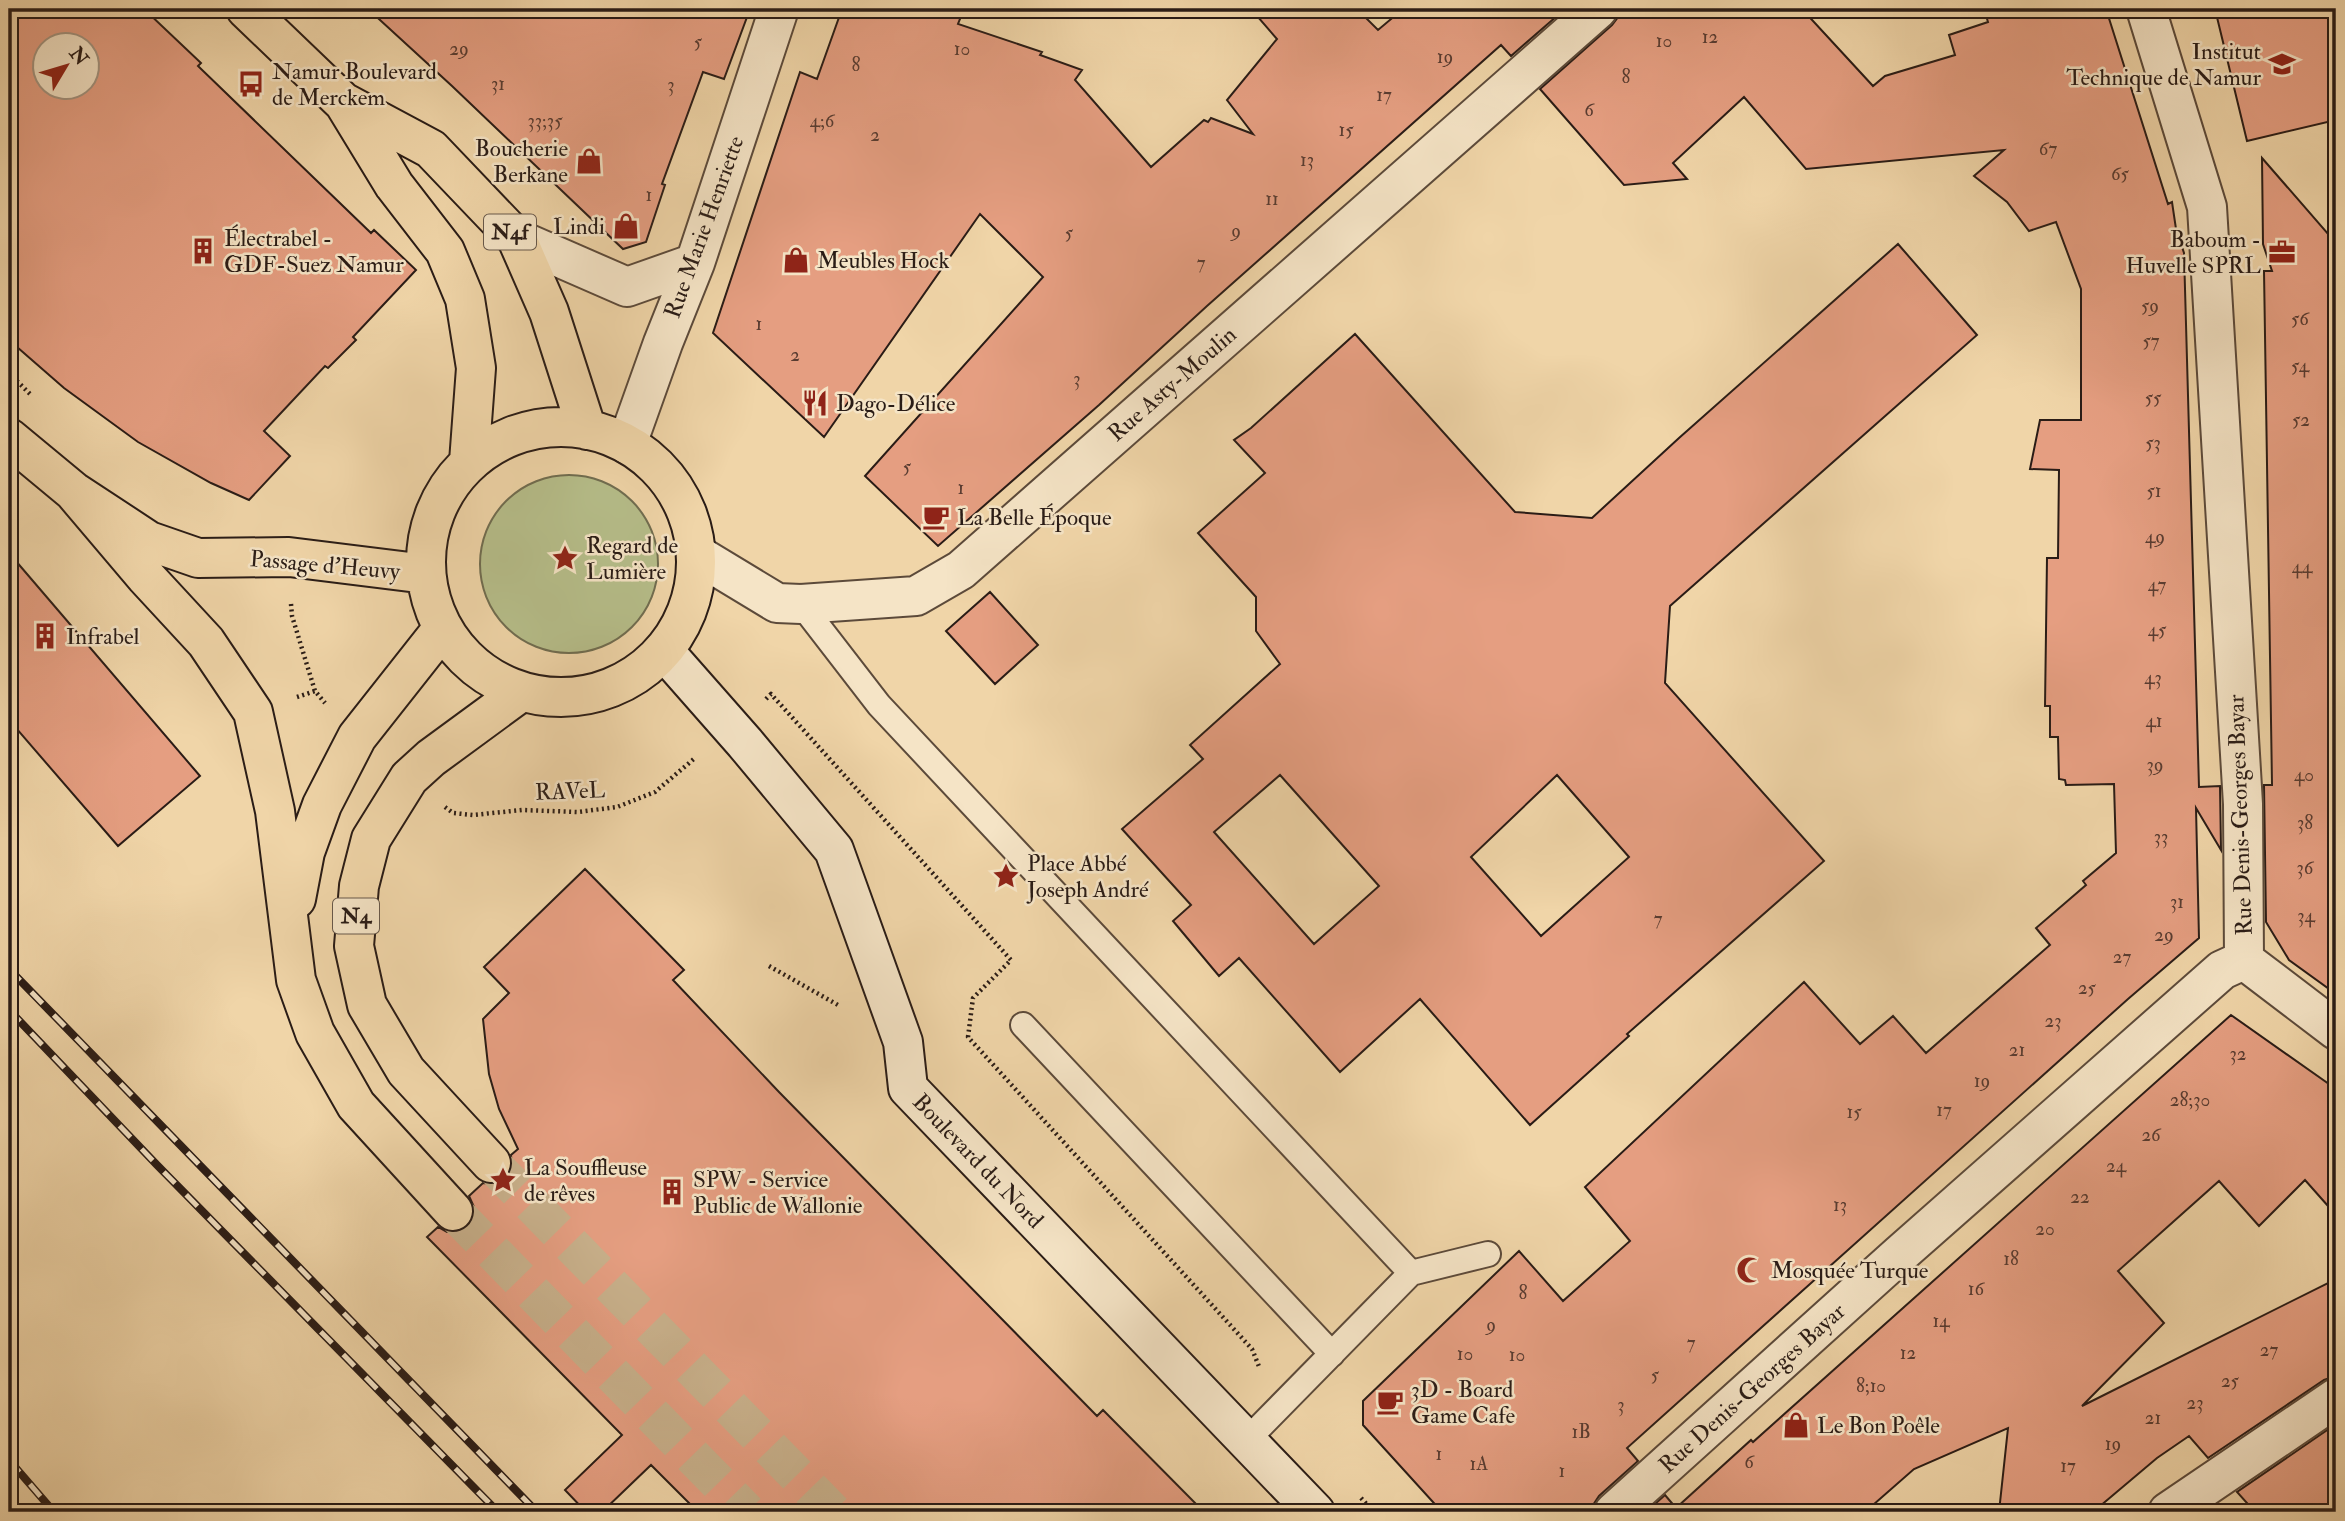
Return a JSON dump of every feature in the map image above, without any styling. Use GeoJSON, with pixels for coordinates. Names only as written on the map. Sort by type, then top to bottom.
{"type":"FeatureCollection","features":[{"type":"Feature","properties":{"kind":"main road","name":"N4f"},"geometry":{"type":"LineString","coordinates":[[246,9],[344,103],[394,185],[445,251],[465,299],[476,368],[470,462]]}},
{"type":"Feature","properties":{"kind":"main road","name":"N4f"},"geometry":{"type":"LineString","coordinates":[[344,103],[430,149],[517,239],[549,312],[587,429]]}},
{"type":"Feature","properties":{"kind":"main road"},"geometry":{"type":"LineString","coordinates":[[545,428],[587,429],[627,444],[662,472],[686,510],[696,554],[690,606],[664,651],[634,677],[598,693],[560,698],[521,692],[476,667],[443,628],[431,602],[426,574],[428,533],[443,495],[470,462],[505,439],[545,428]]}},
{"type":"Feature","properties":{"kind":"main road","name":"Passage d'Heuvy"},"geometry":{"type":"LineString","coordinates":[[9,438],[73,491],[149,541],[198,558],[289,557],[426,574]]}},
{"type":"Feature","properties":{"kind":"main road"},"geometry":{"type":"LineString","coordinates":[[73,491],[145,576],[206,642],[253,712],[275,811],[296,980],[315,1034],[356,1105],[453,1211]]}},
{"type":"Feature","properties":{"kind":"main road"},"geometry":{"type":"LineString","coordinates":[[290,929],[305,852],[323,805],[358,737],[443,628]]}},
{"type":"Feature","properties":{"kind":"main road","name":"N4"},"geometry":{"type":"LineString","coordinates":[[491,1163],[406,1071],[367,1005],[354,946],[359,886],[371,839],[409,778],[431,758],[521,692]]}},
{"type":"Feature","properties":{"kind":"street","name":"Rue Marie Henriette"},"geometry":{"type":"LineString","coordinates":[[627,444],[695,263],[779,9]]}},
{"type":"Feature","properties":{"kind":"street","name":"Rue Asty-Moulin"},"geometry":{"type":"LineString","coordinates":[[696,554],[777,603],[801,604],[916,596],[961,570],[1598,9]]}},
{"type":"Feature","properties":{"kind":"street","name":"Rue Denis-Georges Bayar"},"geometry":{"type":"LineString","coordinates":[[1614,1512],[2222,970],[2244,960],[2243,804],[2207,207],[2146,9]]}},
{"type":"Feature","properties":{"kind":"street"},"geometry":{"type":"LineString","coordinates":[[517,239],[627,287],[695,263]]}},
{"type":"Feature","properties":{"kind":"street","name":"Boulevard du Nord"},"geometry":{"type":"LineString","coordinates":[[664,651],[834,850],[902,1042],[908,1088],[1315,1512]]}},
{"type":"Feature","properties":{"kind":"street"},"geometry":{"type":"LineString","coordinates":[[2244,960],[2336,1030]]}},
{"type":"Feature","properties":{"kind":"street"},"geometry":{"type":"LineString","coordinates":[[2168,1512],[2336,1398]]}},
{"type":"Feature","properties":{"kind":"lane"},"geometry":{"type":"LineString","coordinates":[[801,604],[879,705],[1411,1273]]}},
{"type":"Feature","properties":{"kind":"lane"},"geometry":{"type":"LineString","coordinates":[[1023,1025],[1332,1354]]}},
{"type":"Feature","properties":{"kind":"lane"},"geometry":{"type":"LineString","coordinates":[[1246,1441],[1411,1273],[1488,1254]]}},
{"type":"Feature","properties":{"kind":"path"},"geometry":{"type":"LineString","coordinates":[[291,603],[292,616],[315,691],[329,709]]}},
{"type":"Feature","properties":{"kind":"path","name":"RAVeL"},"geometry":{"type":"LineString","coordinates":[[443,806],[453,813],[473,815],[522,810],[578,812],[617,807],[654,792],[697,757]]}},
{"type":"Feature","properties":{"kind":"path"},"geometry":{"type":"LineString","coordinates":[[769,966],[842,1007]]}},
{"type":"Feature","properties":{"kind":"green space"},"geometry":{"type":"Polygon","coordinates":[[[569,475],[603,482],[632,501],[651,530],[658,564],[651,598],[632,627],[603,646],[569,653],[535,646],[506,627],[487,598],[480,564],[487,530],[506,501],[535,482],[569,475]]]}},
{"type":"Feature","properties":{"kind":"building","name":"Électrabel - GDF-Suez Namur"},"geometry":{"type":"Polygon","coordinates":[[[9,9],[144,9],[201,63],[198,66],[371,233],[374,230],[416,270],[353,337],[356,340],[328,368],[325,366],[264,431],[290,456],[249,500],[211,483],[138,442],[64,388],[9,340],[9,9]]]}},
{"type":"Feature","properties":{"kind":"building"},"geometry":{"type":"Polygon","coordinates":[[[368,9],[750,9],[724,79],[703,72],[662,184],[665,185],[646,242],[623,249],[368,9]]]}},
{"type":"Feature","properties":{"kind":"building"},"geometry":{"type":"Polygon","coordinates":[[[842,9],[964,9],[958,24],[1042,52],[1040,55],[1082,70],[1075,80],[1151,167],[1204,120],[1208,122],[1211,118],[1253,134],[1227,100],[1277,39],[1251,9],[1357,9],[1378,30],[1403,9],[1565,9],[1511,56],[1501,45],[938,546],[865,476],[1043,277],[980,214],[824,437],[713,333],[800,72],[817,79],[842,9]]]}},
{"type":"Feature","properties":{"kind":"building"},"geometry":{"type":"Polygon","coordinates":[[[1619,9],[1802,9],[1873,86],[1885,76],[1955,55],[1949,35],[1988,22],[1984,9],[2106,9],[2168,204],[2172,202],[2176,229],[2184,253],[2199,787],[2220,786],[2221,850],[2196,808],[2199,938],[1627,1448],[1638,1461],[1599,1496],[1593,1505],[1593,1512],[1442,1512],[1363,1425],[1363,1401],[1519,1251],[1563,1301],[1630,1241],[1585,1187],[1804,982],[1860,1044],[1893,1016],[1926,1053],[2050,945],[2036,928],[2086,885],[2083,881],[2116,853],[2114,784],[2066,785],[2065,780],[2059,779],[2058,737],[2050,737],[2050,706],[2045,706],[2047,558],[2058,558],[2059,470],[2030,469],[2040,420],[2081,420],[2081,289],[2056,222],[2029,231],[2007,202],[1974,176],[2004,150],[1806,169],[1744,97],[1673,163],[1687,179],[1624,185],[1540,89],[1612,25],[1618,17],[1619,9]]]}},
{"type":"Feature","properties":{"kind":"building","name":"Institut Technique de Namur"},"geometry":{"type":"Polygon","coordinates":[[[2215,9],[2336,9],[2336,120],[2247,141],[2215,9]]]}},
{"type":"Feature","properties":{"kind":"building"},"geometry":{"type":"Polygon","coordinates":[[[2262,158],[2336,243],[2336,994],[2289,960],[2266,922],[2264,785],[2272,785],[2264,271],[2272,271],[2263,244],[2262,158]]]}},
{"type":"Feature","properties":{"kind":"building"},"geometry":{"type":"Polygon","coordinates":[[[1898,244],[1977,335],[1670,606],[1665,683],[1824,861],[1627,1034],[1629,1036],[1530,1125],[1420,999],[1340,1072],[1239,958],[1219,976],[1173,921],[1191,905],[1122,829],[1203,759],[1190,745],[1280,664],[1256,631],[1256,597],[1198,533],[1265,473],[1234,440],[1251,428],[1355,334],[1515,512],[1592,518],[1898,244]],[[1280,775],[1214,832],[1314,944],[1379,886],[1280,775]],[[1557,775],[1471,857],[1541,936],[1629,857],[1557,775]]]}},
{"type":"Feature","properties":{"kind":"building","name":"Infrabel"},"geometry":{"type":"Polygon","coordinates":[[[9,553],[200,776],[118,846],[9,720],[9,553]]]}},
{"type":"Feature","properties":{"kind":"building"},"geometry":{"type":"Polygon","coordinates":[[[990,592],[1038,645],[995,684],[946,631],[990,592]]]}},
{"type":"Feature","properties":{"kind":"building","name":"SPW - Service Public de Wallonie"},"geometry":{"type":"Polygon","coordinates":[[[585,869],[684,970],[673,980],[779,1092],[1097,1416],[1103,1410],[1204,1512],[698,1512],[651,1465],[602,1512],[586,1512],[565,1490],[622,1435],[427,1237],[438,1227],[447,1232],[457,1232],[468,1227],[474,1218],[474,1207],[469,1196],[483,1183],[495,1184],[506,1179],[512,1169],[511,1155],[518,1149],[499,1109],[489,1074],[483,1019],[509,993],[484,967],[585,869]]]}},
{"type":"Feature","properties":{"kind":"building"},"geometry":{"type":"Polygon","coordinates":[[[2231,1015],[2336,1089],[2336,1215],[2305,1180],[2259,1226],[2219,1181],[2118,1271],[2164,1323],[2082,1406],[2336,1279],[2336,1376],[2324,1380],[2208,1458],[2189,1436],[2157,1458],[2093,1512],[1999,1512],[2008,1428],[1914,1469],[1865,1512],[1646,1512],[1665,1495],[1676,1508],[2231,1015]]]}},
{"type":"Feature","properties":{"kind":"building"},"geometry":{"type":"Polygon","coordinates":[[[2336,1424],[2336,1512],[2255,1512],[2237,1492],[2336,1424]]]}},
{"type":"Feature","properties":{"kind":"tunnel"},"geometry":{"type":"LineString","coordinates":[[491,1163],[833,1512]]}},
{"type":"Feature","properties":{"kind":"tunnel"},"geometry":{"type":"LineString","coordinates":[[453,1211],[747,1512]]}},
{"type":"Feature","properties":{"kind":"railway"},"geometry":{"type":"LineString","coordinates":[[9,969],[537,1512]]}},
{"type":"Feature","properties":{"kind":"railway"},"geometry":{"type":"LineString","coordinates":[[9,1010],[157,1165],[498,1512]]}},
{"type":"Feature","properties":{"kind":"railway"},"geometry":{"type":"LineString","coordinates":[[9,1460],[54,1512]]}},
{"type":"Feature","properties":{"kind":"railway"},"geometry":{"type":"LineString","coordinates":[[9,1506],[14,1512]]}},
{"type":"Feature","properties":{"kind":"place","name":"Institut Technique de Namur"},"geometry":{"type":"Point","coordinates":[2282,64]}},
{"type":"Feature","properties":{"kind":"place","name":"Namur Boulevard de Merckem"},"geometry":{"type":"Point","coordinates":[251,84]}},
{"type":"Feature","properties":{"kind":"place","name":"Boucherie Berkane"},"geometry":{"type":"Point","coordinates":[589,161]}},
{"type":"Feature","properties":{"kind":"place","name":"Lindi"},"geometry":{"type":"Point","coordinates":[626,226]}},
{"type":"Feature","properties":{"kind":"place","name":"Électrabel - GDF-Suez Namur"},"geometry":{"type":"Point","coordinates":[203,251]}},
{"type":"Feature","properties":{"kind":"place","name":"Baboum - Huvelle SPRL"},"geometry":{"type":"Point","coordinates":[2282,252]}},
{"type":"Feature","properties":{"kind":"place","name":"Meubles Hock"},"geometry":{"type":"Point","coordinates":[796,260]}},
{"type":"Feature","properties":{"kind":"place","name":"Dago-Délice"},"geometry":{"type":"Point","coordinates":[815,403]}},
{"type":"Feature","properties":{"kind":"place","name":"La Belle Époque"},"geometry":{"type":"Point","coordinates":[936,517]}},
{"type":"Feature","properties":{"kind":"place","name":"Regard de Lumière"},"geometry":{"type":"Point","coordinates":[565,558]}},
{"type":"Feature","properties":{"kind":"place","name":"Infrabel"},"geometry":{"type":"Point","coordinates":[45,636]}},
{"type":"Feature","properties":{"kind":"place","name":"Place Abbé Joseph André"},"geometry":{"type":"Point","coordinates":[1006,876]}},
{"type":"Feature","properties":{"kind":"place","name":"La Souffleuse de rêves"},"geometry":{"type":"Point","coordinates":[503,1180]}},
{"type":"Feature","properties":{"kind":"place","name":"SPW - Service Public de Wallonie"},"geometry":{"type":"Point","coordinates":[672,1192]}},
{"type":"Feature","properties":{"kind":"place","name":"Mosquée Turque"},"geometry":{"type":"Point","coordinates":[1750,1270]}},
{"type":"Feature","properties":{"kind":"place","name":"3D - Board Game Cafe"},"geometry":{"type":"Point","coordinates":[1390,1402]}},
{"type":"Feature","properties":{"kind":"place","name":"Le Bon Poêle"},"geometry":{"type":"Point","coordinates":[1796,1425]}}]}
